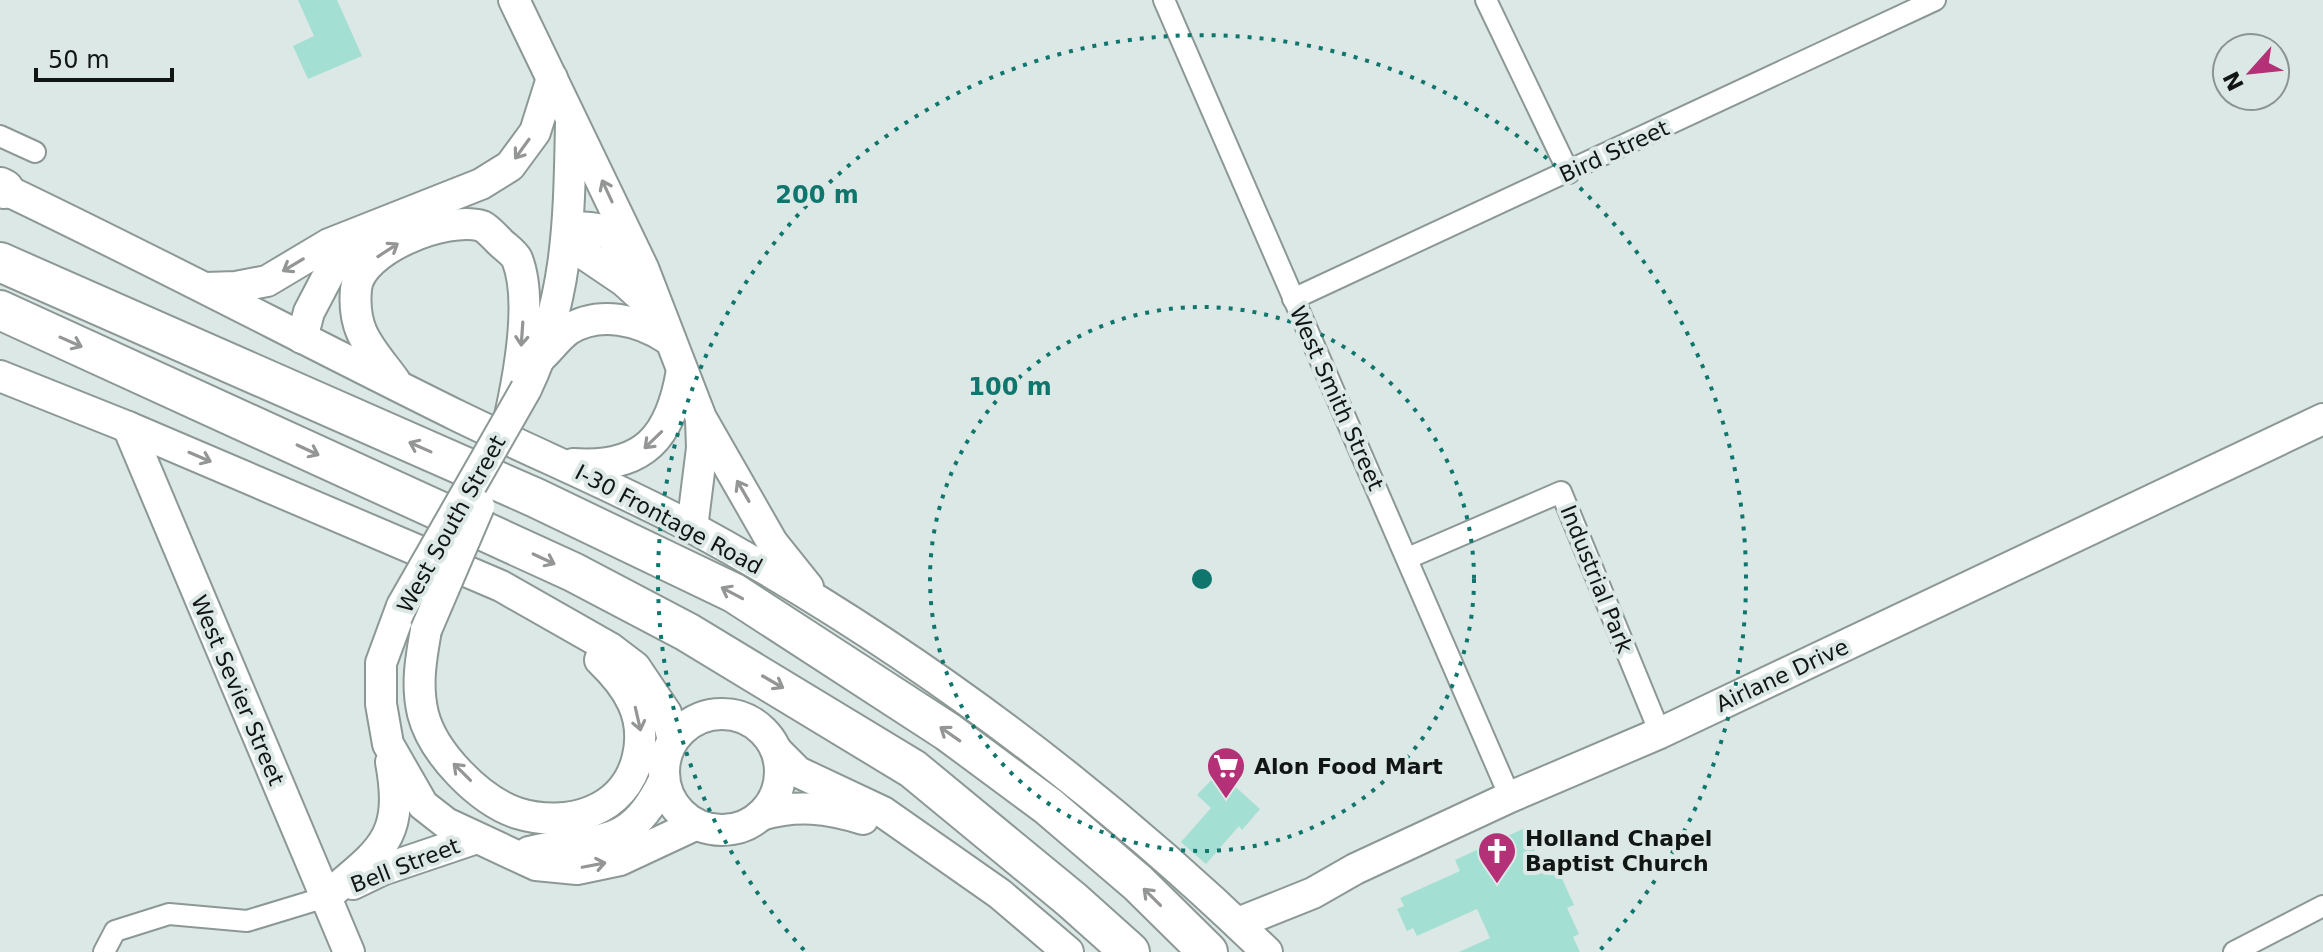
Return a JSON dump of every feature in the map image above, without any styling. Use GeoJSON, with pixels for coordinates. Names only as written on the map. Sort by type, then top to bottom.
{"type":"FeatureCollection","features":[{"type":"Feature","properties":{"kind":"highway"},"geometry":{"type":"LineString","coordinates":[[0,262],[536,498],[734,593],[948,732],[1048,806],[1138,883],[1208,952]]}},
{"type":"Feature","properties":{"kind":"highway"},"geometry":{"type":"LineString","coordinates":[[0,310],[573,572],[699,639],[913,769],[1130,952]]}},
{"type":"Feature","properties":{"kind":"main road","name":"West South Street"},"geometry":{"type":"LineString","coordinates":[[514,0],[643,268],[701,418],[772,542],[819,601]]}},
{"type":"Feature","properties":{"kind":"main road"},"geometry":{"type":"LineString","coordinates":[[201,288],[236,287],[267,281],[329,244],[481,184],[510,166],[535,132],[552,78]]}},
{"type":"Feature","properties":{"kind":"main road","name":"West South Street"},"geometry":{"type":"LineString","coordinates":[[571,121],[569,229],[563,278],[540,359],[510,418],[402,606],[381,663],[381,704],[388,744],[423,805],[474,839],[519,854],[536,865],[577,869],[620,860],[695,825]]}},
{"type":"Feature","properties":{"kind":"main road","name":"I-30 Frontage Road"},"geometry":{"type":"LineString","coordinates":[[2,188],[692,528],[819,601],[1033,749],[1238,923],[1267,952]]}},
{"type":"Feature","properties":{"kind":"main road"},"geometry":{"type":"LineString","coordinates":[[399,385],[358,333],[356,286],[377,257],[415,233],[450,223],[484,227],[516,257],[520,277],[524,331],[510,418]]}},
{"type":"Feature","properties":{"kind":"main road"},"geometry":{"type":"LineString","coordinates":[[569,229],[588,225],[613,235],[643,268]]}},
{"type":"Feature","properties":{"kind":"main road"},"geometry":{"type":"LineString","coordinates":[[302,338],[309,312],[332,268],[372,226]]}},
{"type":"Feature","properties":{"kind":"main road","name":"West South Street"},"geometry":{"type":"LineString","coordinates":[[569,229],[587,256],[624,281],[664,326]]}},
{"type":"Feature","properties":{"kind":"main road"},"geometry":{"type":"LineString","coordinates":[[540,359],[568,330],[597,321],[630,320],[650,327],[664,326]]}},
{"type":"Feature","properties":{"kind":"main road"},"geometry":{"type":"LineString","coordinates":[[563,463],[613,464],[637,455],[666,426],[673,412],[682,370]]}},
{"type":"Feature","properties":{"kind":"main road"},"geometry":{"type":"LineString","coordinates":[[0,376],[128,427],[501,586],[610,648],[640,673],[666,713],[673,740]]}},
{"type":"Feature","properties":{"kind":"main road","name":"West South Street"},"geometry":{"type":"LineString","coordinates":[[692,528],[702,448],[701,418]]}},
{"type":"Feature","properties":{"kind":"main road","name":"Airlane Drive"},"geometry":{"type":"LineString","coordinates":[[1238,923],[1313,893],[1355,869],[1510,797],[1660,733],[2323,419]]}},
{"type":"Feature","properties":{"kind":"main road","name":"West Sevier Street"},"geometry":{"type":"LineString","coordinates":[[128,427],[326,897],[340,946]]}},
{"type":"Feature","properties":{"kind":"main road"},"geometry":{"type":"LineString","coordinates":[[485,462],[485,485],[480,504],[426,630],[419,693],[424,717],[434,738],[457,770],[488,796],[516,813],[550,819],[585,815],[607,805],[622,792],[635,772],[642,740],[638,713],[623,683],[597,657],[582,632]]}},
{"type":"Feature","properties":{"kind":"main road"},"geometry":{"type":"LineString","coordinates":[[776,750],[780,778],[777,792],[761,815],[750,824],[723,831],[695,825],[674,806],[664,780],[663,766],[673,740],[693,721],[720,714],[747,720],[760,728],[798,772],[883,812],[893,822],[1000,894],[1068,952]]}},
{"type":"Feature","properties":{"kind":"main road","name":"Bell Street"},"geometry":{"type":"LineString","coordinates":[[326,897],[367,862],[394,826],[397,802],[388,744]]}},
{"type":"Feature","properties":{"kind":"main road","name":"West South Street"},"geometry":{"type":"LineString","coordinates":[[519,854],[614,836],[632,827],[655,798],[664,780]]}},
{"type":"Feature","properties":{"kind":"main road"},"geometry":{"type":"LineString","coordinates":[[761,815],[791,807],[833,810],[874,822],[893,822]]}},
{"type":"Feature","properties":{"kind":"main road","name":"Bell Street"},"geometry":{"type":"LineString","coordinates":[[326,897],[382,870],[474,839]]}},
{"type":"Feature","properties":{"kind":"street","name":"West Smith Street"},"geometry":{"type":"LineString","coordinates":[[1164,0],[1510,797]]}},
{"type":"Feature","properties":{"kind":"street"},"geometry":{"type":"LineString","coordinates":[[1486,0],[1569,173]]}},
{"type":"Feature","properties":{"kind":"street","name":"Bird Street"},"geometry":{"type":"LineString","coordinates":[[1293,299],[1569,173],[1901,7],[1935,0]]}},
{"type":"Feature","properties":{"kind":"street"},"geometry":{"type":"LineString","coordinates":[[0,136],[35,152]]}},
{"type":"Feature","properties":{"kind":"street","name":"Industrial Park"},"geometry":{"type":"LineString","coordinates":[[1408,558],[1561,492],[1660,733]]}},
{"type":"Feature","properties":{"kind":"street"},"geometry":{"type":"LineString","coordinates":[[104,952],[115,931],[169,914],[247,921],[326,897]]}},
{"type":"Feature","properties":{"kind":"street"},"geometry":{"type":"LineString","coordinates":[[2234,952],[2323,906]]}},
{"type":"Feature","properties":{"kind":"building"},"geometry":{"type":"Polygon","coordinates":[[[298,0],[337,0],[362,56],[308,79],[293,46],[314,36],[298,0]]]}},
{"type":"Feature","properties":{"kind":"building"},"geometry":{"type":"Polygon","coordinates":[[[1219,772],[1260,809],[1242,830],[1239,826],[1206,864],[1181,842],[1211,808],[1197,795],[1219,772]]]}},
{"type":"Feature","properties":{"kind":"building","name":"Holland Chapel Baptist Church"},"geometry":{"type":"Polygon","coordinates":[[[1525,828],[1541,865],[1553,859],[1574,905],[1567,908],[1579,934],[1573,937],[1580,952],[1459,952],[1490,938],[1477,909],[1417,936],[1413,928],[1407,931],[1397,909],[1404,906],[1400,898],[1460,871],[1455,860],[1525,828]]]}},
{"type":"Feature","properties":{"kind":"place","name":"Alon Food Mart"},"geometry":{"type":"Point","coordinates":[1226,800]}},
{"type":"Feature","properties":{"kind":"place","name":"Holland Chapel Baptist Church"},"geometry":{"type":"Point","coordinates":[1497,885]}}]}
